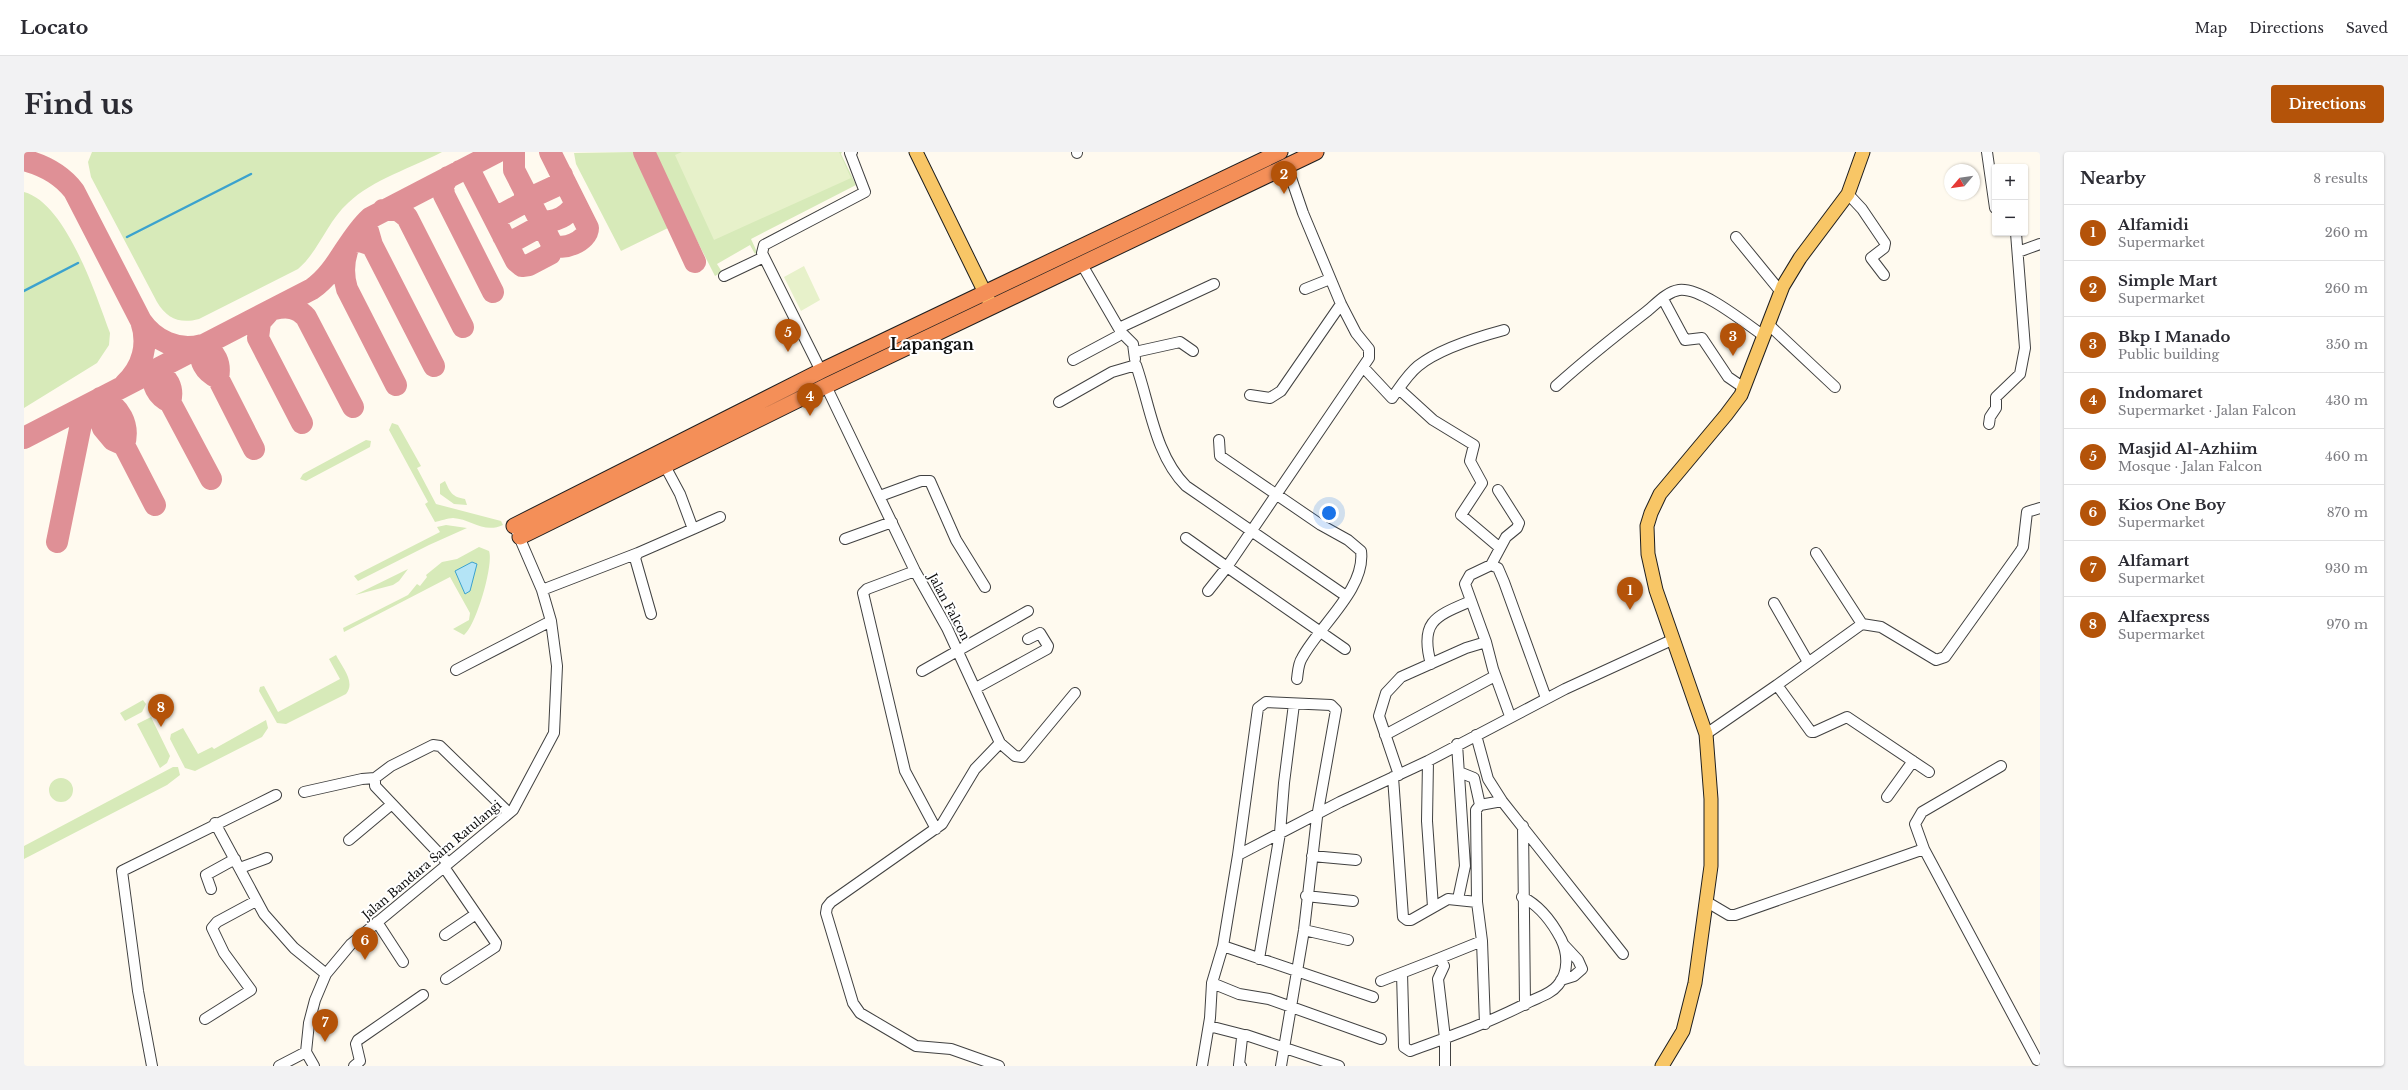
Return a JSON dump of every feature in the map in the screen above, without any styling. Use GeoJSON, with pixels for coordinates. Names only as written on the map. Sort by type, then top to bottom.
{"type":"FeatureCollection","features":[{"type":"Feature","properties":{"kind":"highway"},"geometry":{"type":"LineString","coordinates":[[517,531],[665,466],[826,386],[993,307],[1081,263],[1147,224],[1280,152]]}},
{"type":"Feature","properties":{"kind":"highway"},"geometry":{"type":"LineString","coordinates":[[517,531],[821,371],[985,293],[1288,166],[1316,152]]}},
{"type":"Feature","properties":{"kind":"main road"},"geometry":{"type":"LineString","coordinates":[[916,152],[993,307]]}},
{"type":"Feature","properties":{"kind":"main road"},"geometry":{"type":"LineString","coordinates":[[1662,1066],[1683,1031],[1695,984],[1711,866],[1711,811],[1706,734],[1656,590],[1646,538],[1650,512],[1660,494],[1733,407],[1744,388],[1781,292],[1800,258],[1848,194],[1863,152]]}},
{"type":"Feature","properties":{"kind":"street"},"geometry":{"type":"LineString","coordinates":[[821,371],[762,253],[764,244],[865,192],[850,153],[852,152]]}},
{"type":"Feature","properties":{"kind":"street"},"geometry":{"type":"LineString","coordinates":[[1987,152],[1994,200]]}},
{"type":"Feature","properties":{"kind":"street"},"geometry":{"type":"LineString","coordinates":[[1208,591],[1227,568],[1252,533],[1277,494],[1364,368],[1369,358],[1369,349],[1353,328],[1330,278],[1303,213],[1288,166]]}},
{"type":"Feature","properties":{"kind":"street"},"geometry":{"type":"LineString","coordinates":[[1848,194],[1862,209],[1885,243],[1884,248],[1871,258],[1884,275]]}},
{"type":"Feature","properties":{"kind":"street"},"geometry":{"type":"LineString","coordinates":[[1989,424],[1990,417],[1996,408],[1996,397],[2020,374],[2025,348],[2016,236]]}},
{"type":"Feature","properties":{"kind":"street"},"geometry":{"type":"LineString","coordinates":[[1736,237],[1781,292]]}},
{"type":"Feature","properties":{"kind":"street"},"geometry":{"type":"LineString","coordinates":[[2018,252],[2040,244]]}},
{"type":"Feature","properties":{"kind":"street"},"geometry":{"type":"LineString","coordinates":[[724,276],[764,257]]}},
{"type":"Feature","properties":{"kind":"street"},"geometry":{"type":"LineString","coordinates":[[1081,263],[1120,330],[1129,338],[1135,352],[1136,365],[1158,439],[1178,477],[1186,486],[1252,533],[1346,596]]}},
{"type":"Feature","properties":{"kind":"street"},"geometry":{"type":"LineString","coordinates":[[1305,289],[1330,278]]}},
{"type":"Feature","properties":{"kind":"street"},"geometry":{"type":"LineString","coordinates":[[1073,360],[1118,336],[1120,330],[1214,284]]}},
{"type":"Feature","properties":{"kind":"street"},"geometry":{"type":"LineString","coordinates":[[1556,386],[1612,336],[1662,299],[1679,290],[1692,292],[1766,330],[1835,387]]}},
{"type":"Feature","properties":{"kind":"street"},"geometry":{"type":"LineString","coordinates":[[1662,299],[1685,340],[1702,338],[1728,377],[1744,388]]}},
{"type":"Feature","properties":{"kind":"street"},"geometry":{"type":"LineString","coordinates":[[1250,395],[1270,398],[1281,391],[1341,304]]}},
{"type":"Feature","properties":{"kind":"street"},"geometry":{"type":"LineString","coordinates":[[1364,368],[1392,398],[1413,371],[1426,361],[1467,341],[1504,330]]}},
{"type":"Feature","properties":{"kind":"street"},"geometry":{"type":"LineString","coordinates":[[1135,352],[1180,342],[1193,351]]}},
{"type":"Feature","properties":{"kind":"street"},"geometry":{"type":"LineString","coordinates":[[1059,402],[1112,372],[1136,365]]}},
{"type":"Feature","properties":{"kind":"street","name":"Jalan Falcon"},"geometry":{"type":"LineString","coordinates":[[826,386],[915,571],[957,649],[1000,743],[1015,756],[1022,757],[1075,693]]}},
{"type":"Feature","properties":{"kind":"street"},"geometry":{"type":"LineString","coordinates":[[1399,389],[1433,420],[1474,445],[1470,461],[1482,483],[1461,515],[1500,548]]}},
{"type":"Feature","properties":{"kind":"street"},"geometry":{"type":"LineString","coordinates":[[1219,440],[1220,456],[1354,544],[1361,551],[1362,560],[1359,570],[1346,596],[1302,657],[1297,679]]}},
{"type":"Feature","properties":{"kind":"street"},"geometry":{"type":"LineString","coordinates":[[665,466],[680,494],[693,529]]}},
{"type":"Feature","properties":{"kind":"street"},"geometry":{"type":"LineString","coordinates":[[880,496],[921,481],[930,481],[956,540],[986,587]]}},
{"type":"Feature","properties":{"kind":"street"},"geometry":{"type":"LineString","coordinates":[[1498,490],[1518,523],[1500,548],[1492,565],[1470,575],[1466,580],[1486,642],[1495,676],[1510,716]]}},
{"type":"Feature","properties":{"kind":"street"},"geometry":{"type":"LineString","coordinates":[[1706,734],[1862,624],[1881,626],[1936,660],[1945,657],[2023,547],[2027,512],[2040,508]]}},
{"type":"Feature","properties":{"kind":"street"},"geometry":{"type":"LineString","coordinates":[[542,590],[638,552],[720,517]]}},
{"type":"Feature","properties":{"kind":"street"},"geometry":{"type":"LineString","coordinates":[[845,539],[892,522]]}},
{"type":"Feature","properties":{"kind":"street","name":"Jalan Bandara Sam Ratulangi"},"geometry":{"type":"LineString","coordinates":[[306,1052],[315,1000],[326,974],[351,944],[509,813],[519,801],[554,733],[557,666],[551,621],[542,590],[517,531]]}},
{"type":"Feature","properties":{"kind":"street"},"geometry":{"type":"LineString","coordinates":[[1186,538],[1345,649]]}},
{"type":"Feature","properties":{"kind":"street"},"geometry":{"type":"LineString","coordinates":[[638,552],[635,558],[651,614]]}},
{"type":"Feature","properties":{"kind":"street"},"geometry":{"type":"LineString","coordinates":[[1816,553],[1862,624]]}},
{"type":"Feature","properties":{"kind":"street"},"geometry":{"type":"LineString","coordinates":[[1492,565],[1498,568],[1504,582],[1546,698]]}},
{"type":"Feature","properties":{"kind":"street"},"geometry":{"type":"LineString","coordinates":[[915,571],[867,589],[863,593],[905,771],[936,829]]}},
{"type":"Feature","properties":{"kind":"street"},"geometry":{"type":"LineString","coordinates":[[1431,664],[1426,645],[1428,629],[1444,612],[1472,601]]}},
{"type":"Feature","properties":{"kind":"street"},"geometry":{"type":"LineString","coordinates":[[1774,603],[1808,662]]}},
{"type":"Feature","properties":{"kind":"street"},"geometry":{"type":"LineString","coordinates":[[922,671],[957,649],[1028,611]]}},
{"type":"Feature","properties":{"kind":"street"},"geometry":{"type":"LineString","coordinates":[[456,670],[551,621]]}},
{"type":"Feature","properties":{"kind":"street"},"geometry":{"type":"LineString","coordinates":[[976,688],[1047,649],[1048,646],[1040,633],[1028,639]]}},
{"type":"Feature","properties":{"kind":"street"},"geometry":{"type":"LineString","coordinates":[[1238,856],[1280,832],[1318,813],[1428,761],[1457,744],[1546,698],[1674,639]]}},
{"type":"Feature","properties":{"kind":"street"},"geometry":{"type":"LineString","coordinates":[[1477,902],[1448,899],[1412,920],[1407,920],[1403,917],[1396,776],[1386,735],[1379,716],[1386,692],[1401,677],[1486,642]]}},
{"type":"Feature","properties":{"kind":"street"},"geometry":{"type":"LineString","coordinates":[[1386,735],[1495,676]]}},
{"type":"Feature","properties":{"kind":"street"},"geometry":{"type":"LineString","coordinates":[[1777,685],[1811,732],[1847,717],[1928,772]]}},
{"type":"Feature","properties":{"kind":"street"},"geometry":{"type":"LineString","coordinates":[[1202,1066],[1209,1026],[1212,983],[1223,946],[1238,856],[1258,708],[1266,702],[1331,705],[1336,710],[1318,813],[1306,896],[1304,930],[1281,1066]]}},
{"type":"Feature","properties":{"kind":"street"},"geometry":{"type":"LineString","coordinates":[[1259,959],[1280,832],[1284,782],[1294,704]]}},
{"type":"Feature","properties":{"kind":"street"},"geometry":{"type":"LineString","coordinates":[[1476,735],[1488,779],[1502,801],[1623,954]]}},
{"type":"Feature","properties":{"kind":"street"},"geometry":{"type":"LineString","coordinates":[[999,1066],[961,1051],[916,1046],[860,1013],[853,1003],[826,913],[827,907],[831,902],[936,829],[948,816],[961,789],[975,769],[1000,743]]}},
{"type":"Feature","properties":{"kind":"street"},"geometry":{"type":"LineString","coordinates":[[1457,744],[1465,866],[1458,899]]}},
{"type":"Feature","properties":{"kind":"street"},"geometry":{"type":"LineString","coordinates":[[304,792],[362,779],[375,778],[391,766],[434,745],[440,746],[509,813]]}},
{"type":"Feature","properties":{"kind":"street"},"geometry":{"type":"LineString","coordinates":[[1428,761],[1427,821],[1433,907]]}},
{"type":"Feature","properties":{"kind":"street"},"geometry":{"type":"LineString","coordinates":[[1887,797],[1913,761]]}},
{"type":"Feature","properties":{"kind":"street"},"geometry":{"type":"LineString","coordinates":[[2001,766],[1922,812],[1915,824],[1924,849],[2037,1060]]}},
{"type":"Feature","properties":{"kind":"street"},"geometry":{"type":"LineString","coordinates":[[1459,772],[1474,778],[1488,779]]}},
{"type":"Feature","properties":{"kind":"street"},"geometry":{"type":"LineString","coordinates":[[375,778],[375,786],[446,865],[496,945],[446,979]]}},
{"type":"Feature","properties":{"kind":"street"},"geometry":{"type":"LineString","coordinates":[[1474,778],[1480,805]]}},
{"type":"Feature","properties":{"kind":"street"},"geometry":{"type":"LineString","coordinates":[[152,1066],[138,991],[122,871],[215,823],[276,795]]}},
{"type":"Feature","properties":{"kind":"street"},"geometry":{"type":"LineString","coordinates":[[1485,1024],[1482,941],[1477,902],[1476,810],[1480,805],[1502,801]]}},
{"type":"Feature","properties":{"kind":"street"},"geometry":{"type":"LineString","coordinates":[[349,840],[392,804]]}},
{"type":"Feature","properties":{"kind":"street"},"geometry":{"type":"LineString","coordinates":[[215,823],[264,914],[294,948],[326,974]]}},
{"type":"Feature","properties":{"kind":"street"},"geometry":{"type":"LineString","coordinates":[[1523,826],[1522,897],[1525,1004]]}},
{"type":"Feature","properties":{"kind":"street"},"geometry":{"type":"LineString","coordinates":[[1707,902],[1729,915],[1735,916],[1924,849]]}},
{"type":"Feature","properties":{"kind":"street"},"geometry":{"type":"LineString","coordinates":[[1312,856],[1356,860]]}},
{"type":"Feature","properties":{"kind":"street"},"geometry":{"type":"LineString","coordinates":[[211,889],[206,875],[237,863],[267,858]]}},
{"type":"Feature","properties":{"kind":"street"},"geometry":{"type":"LineString","coordinates":[[1306,896],[1353,901]]}},
{"type":"Feature","properties":{"kind":"street"},"geometry":{"type":"LineString","coordinates":[[1522,897],[1534,904],[1547,918],[1564,945],[1578,960],[1582,969],[1574,976],[1561,980]]}},
{"type":"Feature","properties":{"kind":"street"},"geometry":{"type":"LineString","coordinates":[[205,1019],[251,990],[230,962],[212,928],[217,922],[256,901]]}},
{"type":"Feature","properties":{"kind":"street"},"geometry":{"type":"LineString","coordinates":[[445,935],[476,914]]}},
{"type":"Feature","properties":{"kind":"street"},"geometry":{"type":"LineString","coordinates":[[377,922],[403,962]]}},
{"type":"Feature","properties":{"kind":"street"},"geometry":{"type":"LineString","coordinates":[[1304,930],[1348,940]]}},
{"type":"Feature","properties":{"kind":"street"},"geometry":{"type":"LineString","coordinates":[[1381,981],[1482,941]]}},
{"type":"Feature","properties":{"kind":"street"},"geometry":{"type":"LineString","coordinates":[[1402,973],[1404,1046],[1410,1051],[1485,1024],[1548,993],[1561,980],[1566,964],[1564,945]]}},
{"type":"Feature","properties":{"kind":"street"},"geometry":{"type":"LineString","coordinates":[[1223,946],[1373,997]]}},
{"type":"Feature","properties":{"kind":"street"},"geometry":{"type":"LineString","coordinates":[[1440,958],[1444,966],[1438,984],[1445,1038],[1446,1066]]}},
{"type":"Feature","properties":{"kind":"street"},"geometry":{"type":"LineString","coordinates":[[1212,983],[1243,996],[1269,999],[1381,1039]]}},
{"type":"Feature","properties":{"kind":"street"},"geometry":{"type":"LineString","coordinates":[[354,1066],[360,1061],[356,1044],[358,1040],[423,995]]}},
{"type":"Feature","properties":{"kind":"street"},"geometry":{"type":"LineString","coordinates":[[1209,1026],[1244,1035],[1340,1066]]}},
{"type":"Feature","properties":{"kind":"street"},"geometry":{"type":"LineString","coordinates":[[1241,1066],[1239,1065],[1242,1038],[1244,1035]]}},
{"type":"Feature","properties":{"kind":"street"},"geometry":{"type":"LineString","coordinates":[[279,1066],[306,1052],[314,1066]]}},
{"type":"Feature","properties":{"kind":"green space"},"geometry":{"type":"Polygon","coordinates":[[[92,152],[442,152],[393,174],[369,187],[348,203],[334,219],[312,254],[298,269],[199,319],[186,321],[175,319],[165,313],[157,302],[91,177],[88,162],[92,152]]]}},
{"type":"Feature","properties":{"kind":"green space"},"geometry":{"type":"Polygon","coordinates":[[[633,152],[669,224],[668,228],[621,251],[576,164],[574,153],[633,152]]]}},
{"type":"Feature","properties":{"kind":"green space"},"geometry":{"type":"Polygon","coordinates":[[[652,152],[842,152],[841,154],[856,185],[751,239],[757,252],[755,254],[750,245],[717,264],[722,272],[715,276],[652,152]]]}},
{"type":"Feature","properties":{"kind":"green space"},"geometry":{"type":"Polygon","coordinates":[[[682,152],[839,152],[851,178],[714,240],[675,155],[682,152]]]}},
{"type":"Feature","properties":{"kind":"green space"},"geometry":{"type":"Polygon","coordinates":[[[24,192],[39,200],[53,213],[66,231],[78,252],[88,275],[110,333],[109,345],[97,363],[24,408],[24,192]]]}},
{"type":"Feature","properties":{"kind":"green space"},"geometry":{"type":"Polygon","coordinates":[[[804,266],[820,300],[801,311],[784,277],[804,266]]]}},
{"type":"Feature","properties":{"kind":"green space"},"geometry":{"type":"Polygon","coordinates":[[[392,423],[398,425],[421,466],[417,468],[436,504],[501,521],[503,525],[490,528],[453,518],[435,522],[425,504],[428,502],[389,430],[392,423]]]}},
{"type":"Feature","properties":{"kind":"green space"},"geometry":{"type":"Polygon","coordinates":[[[366,440],[371,441],[370,447],[306,481],[300,479],[303,474],[366,440]]]}},
{"type":"Feature","properties":{"kind":"green space"},"geometry":{"type":"Polygon","coordinates":[[[445,481],[452,493],[457,497],[465,499],[467,505],[454,504],[440,494],[440,484],[445,481]]]}},
{"type":"Feature","properties":{"kind":"green space"},"geometry":{"type":"Polygon","coordinates":[[[446,525],[467,528],[429,545],[358,581],[354,576],[440,532],[437,527],[446,525]]]}},
{"type":"Feature","properties":{"kind":"green space"},"geometry":{"type":"Polygon","coordinates":[[[479,547],[489,551],[489,568],[479,608],[469,629],[464,635],[453,629],[469,620],[470,613],[450,577],[344,632],[343,628],[408,595],[417,584],[420,586],[427,577],[426,575],[442,562],[457,559],[479,547]]]}},
{"type":"Feature","properties":{"kind":"green space"},"geometry":{"type":"Polygon","coordinates":[[[408,569],[399,581],[393,585],[355,595],[408,569]]]}},
{"type":"Feature","properties":{"kind":"green space"},"geometry":{"type":"Polygon","coordinates":[[[336,655],[349,680],[350,685],[346,694],[286,724],[277,723],[259,691],[260,687],[264,686],[278,712],[340,679],[329,659],[336,655]]]}},
{"type":"Feature","properties":{"kind":"green space"},"geometry":{"type":"Polygon","coordinates":[[[143,700],[146,704],[142,712],[125,721],[120,713],[143,700]]]}},
{"type":"Feature","properties":{"kind":"green space"},"geometry":{"type":"Polygon","coordinates":[[[151,717],[170,756],[167,763],[160,768],[137,724],[151,717]]]}},
{"type":"Feature","properties":{"kind":"green space"},"geometry":{"type":"Polygon","coordinates":[[[266,720],[268,728],[262,737],[195,771],[185,768],[170,739],[171,734],[183,728],[198,754],[212,747],[214,749],[266,720]]]}},
{"type":"Feature","properties":{"kind":"green space"},"geometry":{"type":"Polygon","coordinates":[[[173,767],[178,767],[180,775],[167,785],[24,859],[24,846],[173,767]]]}},
{"type":"Feature","properties":{"kind":"green space"},"geometry":{"type":"Polygon","coordinates":[[[61,778],[70,781],[73,790],[70,799],[61,802],[52,799],[49,790],[52,781],[61,778]]]}},
{"type":"Feature","properties":{"kind":"water"},"geometry":{"type":"Polygon","coordinates":[[[472,562],[477,564],[470,591],[465,594],[455,571],[472,562]]]}},
{"type":"Feature","properties":{"kind":"waterway"},"geometry":{"type":"LineString","coordinates":[[127,237],[251,174]]}},
{"type":"Feature","properties":{"kind":"waterway"},"geometry":{"type":"LineString","coordinates":[[24,291],[78,263]]}},
{"type":"Feature","properties":{"kind":"taxiway"},"geometry":{"type":"LineString","coordinates":[[24,438],[312,289],[329,273],[355,235],[370,218],[497,152]]}},
{"type":"Feature","properties":{"kind":"taxiway"},"geometry":{"type":"LineString","coordinates":[[460,171],[468,171],[472,175],[516,261],[522,266],[529,265],[550,254],[552,244],[514,170],[514,152]]}},
{"type":"Feature","properties":{"kind":"taxiway"},"geometry":{"type":"LineString","coordinates":[[550,152],[588,228],[584,237],[574,244],[562,247],[552,244]]}},
{"type":"Feature","properties":{"kind":"taxiway"},"geometry":{"type":"LineString","coordinates":[[644,152],[695,262]]}},
{"type":"Feature","properties":{"kind":"taxiway"},"geometry":{"type":"LineString","coordinates":[[24,160],[52,171],[64,180],[74,191],[141,321],[144,338],[143,355],[136,370],[125,384]]}},
{"type":"Feature","properties":{"kind":"taxiway"},"geometry":{"type":"LineString","coordinates":[[491,212],[501,215],[523,203],[526,193],[532,197],[560,184],[562,175]]}},
{"type":"Feature","properties":{"kind":"taxiway"},"geometry":{"type":"LineString","coordinates":[[448,177],[443,186],[444,195],[493,292]]}},
{"type":"Feature","properties":{"kind":"taxiway"},"geometry":{"type":"LineString","coordinates":[[503,236],[509,240],[515,240],[537,228],[539,219],[543,221],[555,220],[567,214],[574,205],[574,200]]}},
{"type":"Feature","properties":{"kind":"taxiway"},"geometry":{"type":"LineString","coordinates":[[383,210],[398,210],[407,217],[463,327]]}},
{"type":"Feature","properties":{"kind":"taxiway"},"geometry":{"type":"LineString","coordinates":[[368,231],[372,245],[434,366]]}},
{"type":"Feature","properties":{"kind":"taxiway"},"geometry":{"type":"LineString","coordinates":[[372,245],[360,241],[350,243],[345,260],[344,277],[347,289],[396,385]]}},
{"type":"Feature","properties":{"kind":"taxiway"},"geometry":{"type":"LineString","coordinates":[[274,309],[292,308],[299,311],[306,317],[353,407]]}},
{"type":"Feature","properties":{"kind":"taxiway"},"geometry":{"type":"LineString","coordinates":[[268,313],[260,322],[258,338],[302,423]]}},
{"type":"Feature","properties":{"kind":"taxiway"},"geometry":{"type":"LineString","coordinates":[[141,321],[153,334],[167,343],[184,347],[202,345]]}},
{"type":"Feature","properties":{"kind":"taxiway"},"geometry":{"type":"LineString","coordinates":[[218,378],[218,363],[211,351],[202,346],[201,356],[206,369],[209,373],[218,378],[254,449]]}},
{"type":"Feature","properties":{"kind":"taxiway"},"geometry":{"type":"LineString","coordinates":[[170,402],[171,392],[169,383],[163,376],[154,371],[153,380],[158,393],[170,402],[211,479]]}},
{"type":"Feature","properties":{"kind":"taxiway"},"geometry":{"type":"LineString","coordinates":[[124,445],[126,430],[122,417],[113,406],[100,398],[99,417],[103,428],[113,440],[124,445],[155,505]]}},
{"type":"Feature","properties":{"kind":"taxiway"},"geometry":{"type":"LineString","coordinates":[[57,542],[81,424],[88,410],[97,401]]}},
{"type":"Feature","properties":{"kind":"place","name":"Simple Mart"},"geometry":{"type":"Point","coordinates":[1284,194]}},
{"type":"Feature","properties":{"kind":"place","name":"Masjid Al-Azhiim"},"geometry":{"type":"Point","coordinates":[788,352]}},
{"type":"Feature","properties":{"kind":"place","name":"Bkp I Manado"},"geometry":{"type":"Point","coordinates":[1733,356]}},
{"type":"Feature","properties":{"kind":"place","name":"Indomaret"},"geometry":{"type":"Point","coordinates":[810,416]}},
{"type":"Feature","properties":{"kind":"place","name":"Alfamidi"},"geometry":{"type":"Point","coordinates":[1630,610]}},
{"type":"Feature","properties":{"kind":"place","name":"Alfaexpress"},"geometry":{"type":"Point","coordinates":[161,727]}},
{"type":"Feature","properties":{"kind":"place","name":"Kios One Boy"},"geometry":{"type":"Point","coordinates":[365,960]}},
{"type":"Feature","properties":{"kind":"place","name":"Alfamart"},"geometry":{"type":"Point","coordinates":[325,1042]}},
{"type":"Feature","properties":{"kind":"district","name":"Lapangan"},"geometry":{"type":"Point","coordinates":[932,344]}}]}
